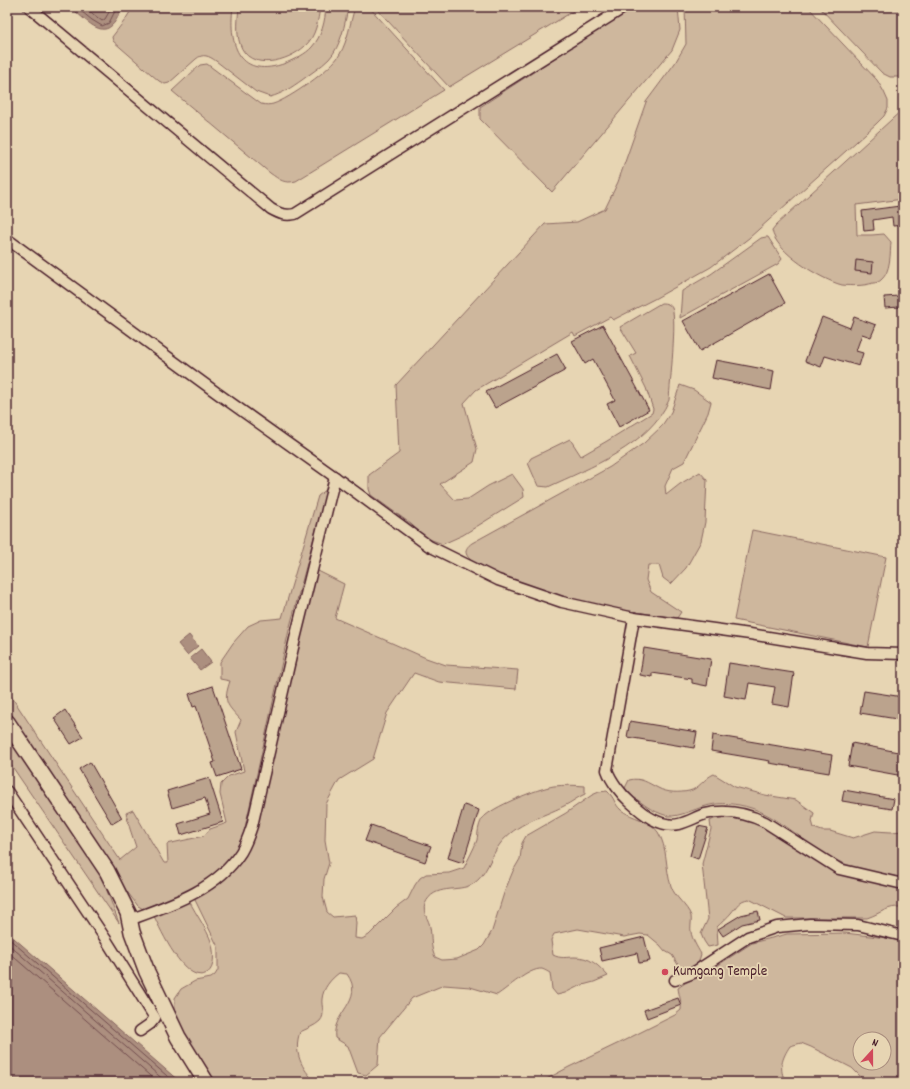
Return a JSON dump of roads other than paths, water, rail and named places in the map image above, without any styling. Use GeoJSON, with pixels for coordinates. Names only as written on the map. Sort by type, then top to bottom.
{"type":"FeatureCollection","features":[{"type":"Feature","properties":{"kind":"street"},"geometry":{"type":"LineString","coordinates":[[29,7],[271,209],[287,215],[295,214],[625,7]]}},
{"type":"Feature","properties":{"kind":"street"},"geometry":{"type":"LineString","coordinates":[[7,239],[429,546],[498,580],[562,602],[634,618],[750,634],[867,653],[903,654]]}},
{"type":"Feature","properties":{"kind":"street"},"geometry":{"type":"LineString","coordinates":[[129,920],[168,906],[198,891],[220,876],[232,865],[242,851],[252,826],[295,639],[335,477]]}},
{"type":"Feature","properties":{"kind":"street"},"geometry":{"type":"LineString","coordinates":[[634,618],[607,770],[610,777],[628,800],[648,817],[658,822],[668,824],[678,824],[718,812],[738,813],[754,816],[839,869],[903,884]]}},
{"type":"Feature","properties":{"kind":"street"},"geometry":{"type":"LineString","coordinates":[[7,722],[107,871],[128,913],[132,932],[147,972],[178,1037],[206,1082]]}},
{"type":"Feature","properties":{"kind":"street"},"geometry":{"type":"LineString","coordinates":[[7,791],[106,938],[155,1018],[150,1024],[140,1031]]}},
{"type":"Feature","properties":{"kind":"street"},"geometry":{"type":"LineString","coordinates":[[675,980],[693,973],[748,937],[777,927],[810,924],[858,925],[903,936]]}},
{"type":"Feature","properties":{"kind":"water"},"geometry":{"type":"Polygon","coordinates":[[[70,7],[122,7],[117,19],[111,26],[105,29],[92,25],[70,7]]]}},
{"type":"Feature","properties":{"kind":"water"},"geometry":{"type":"Polygon","coordinates":[[[189,635],[198,646],[187,655],[178,644],[189,635]]]}},
{"type":"Feature","properties":{"kind":"water"},"geometry":{"type":"Polygon","coordinates":[[[201,649],[211,662],[200,670],[190,658],[201,649]]]}},
{"type":"Feature","properties":{"kind":"water"},"geometry":{"type":"Polygon","coordinates":[[[7,932],[180,1082],[7,1082],[7,932]]]}},
{"type":"Feature","properties":{"kind":"place","name":"Kumgang Temple"},"geometry":{"type":"Point","coordinates":[665,972]}}]}
